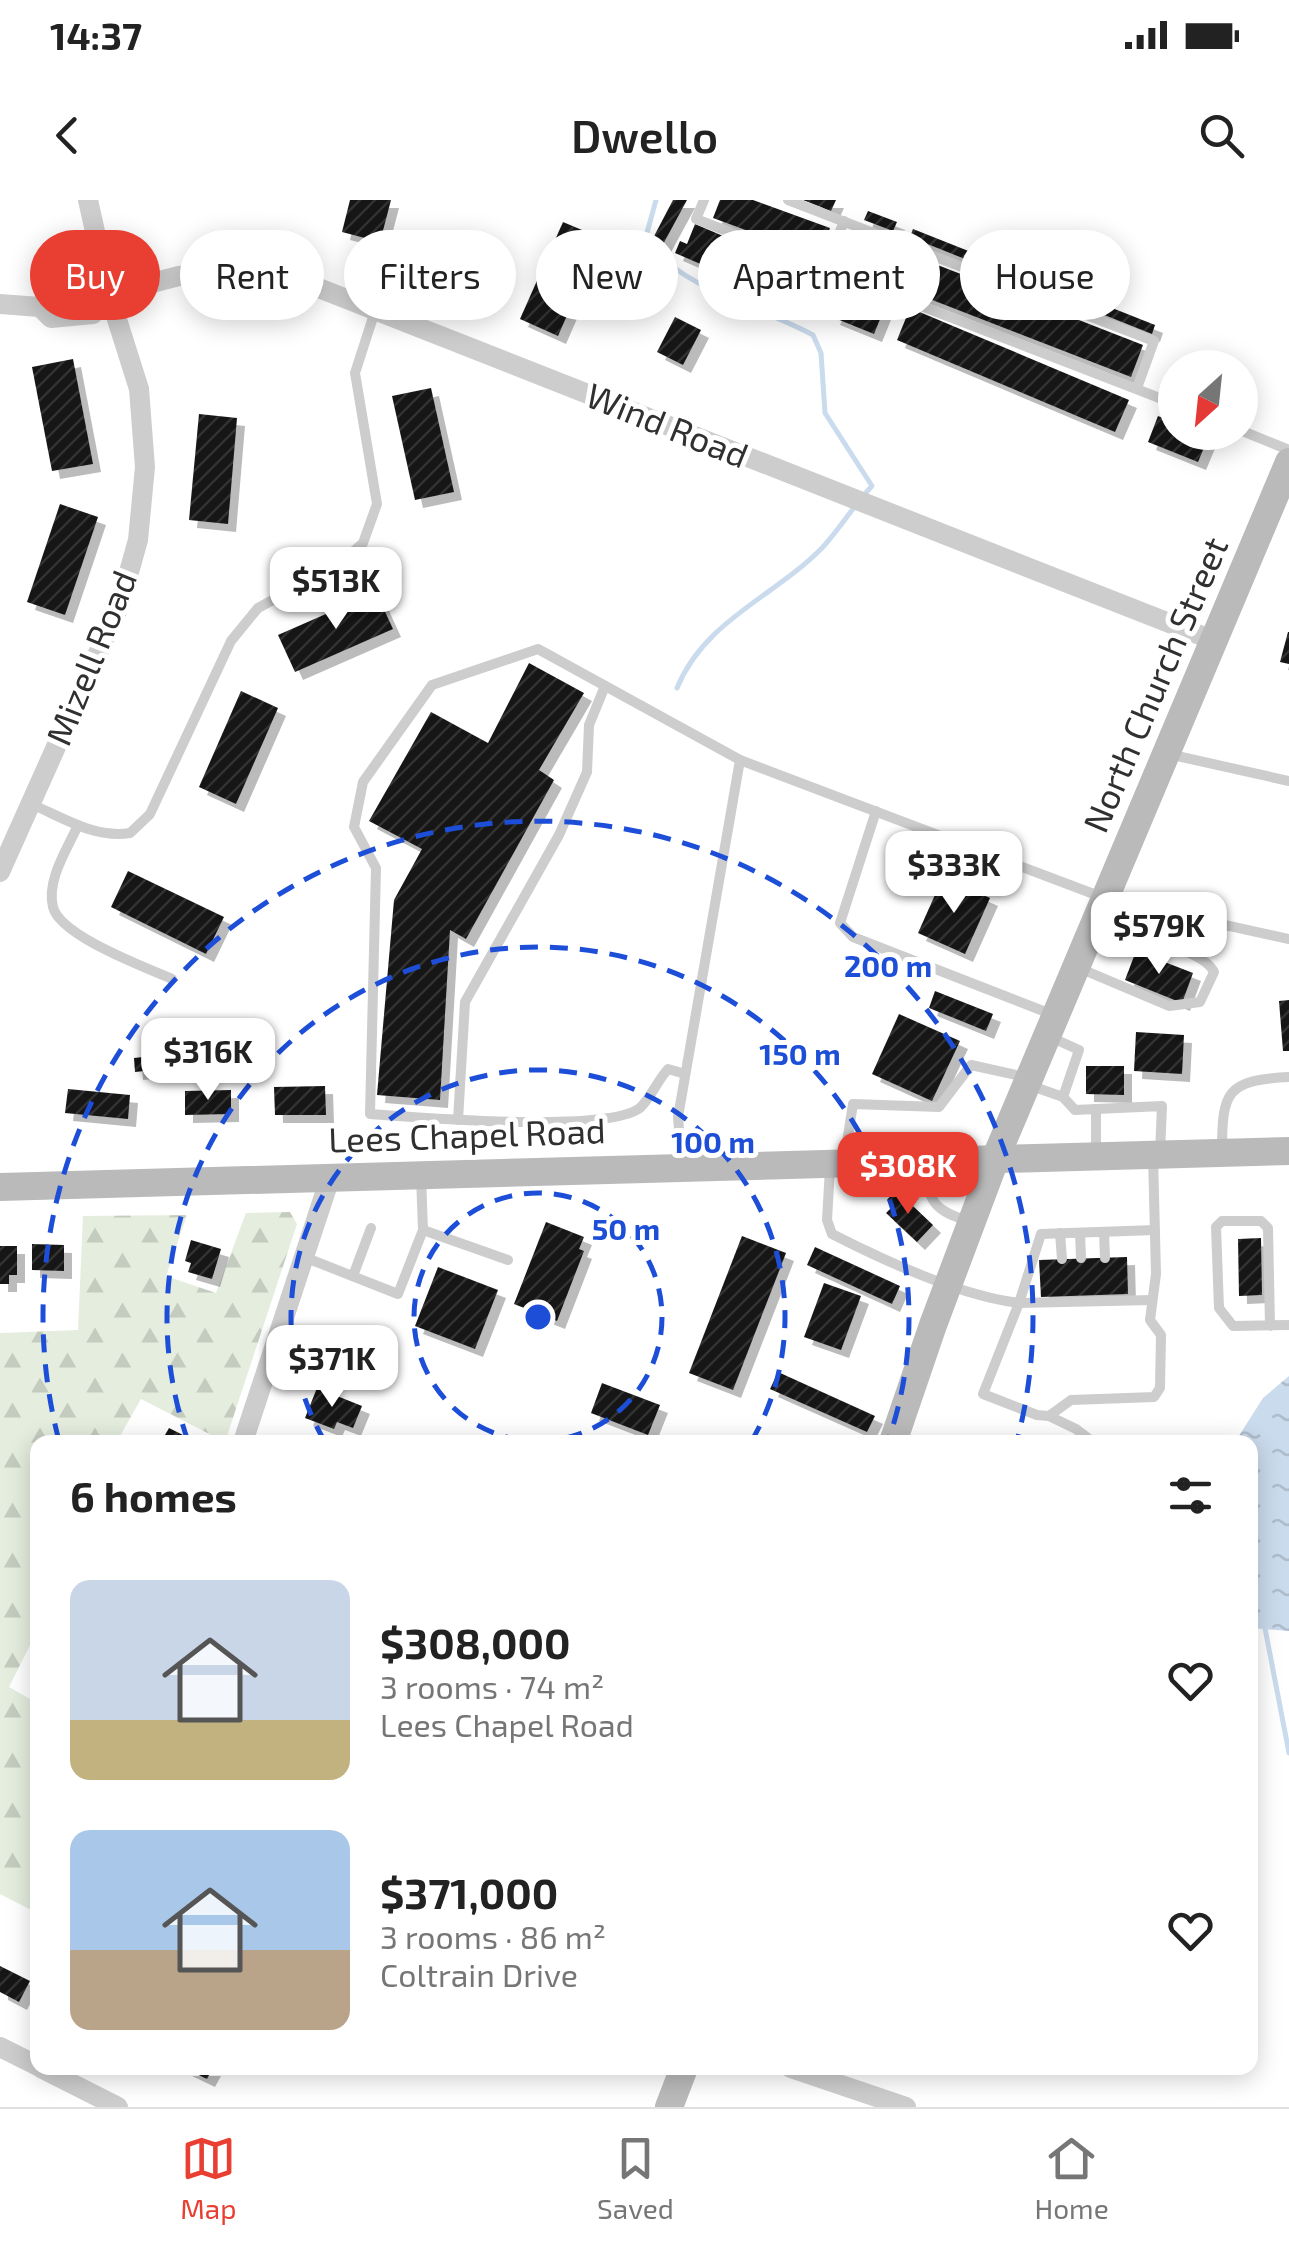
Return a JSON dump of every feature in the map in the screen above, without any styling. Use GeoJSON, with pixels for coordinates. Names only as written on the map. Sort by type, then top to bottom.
{"type":"FeatureCollection","features":[{"type":"Feature","properties":{"kind":"main road","name":"North Church Street"},"geometry":{"type":"LineString","coordinates":[[895,1435],[996,1157],[1289,462]]}},
{"type":"Feature","properties":{"kind":"main road","name":"Lees Chapel Road"},"geometry":{"type":"LineString","coordinates":[[0,1187],[1289,1151]]}},
{"type":"Feature","properties":{"kind":"main road"},"geometry":{"type":"LineString","coordinates":[[669,2107],[681,2075]]}},
{"type":"Feature","properties":{"kind":"street","name":"Mizell Road"},"geometry":{"type":"LineString","coordinates":[[88,200],[95,230]]}},
{"type":"Feature","properties":{"kind":"street","name":"Wind Road"},"geometry":{"type":"LineString","coordinates":[[160,281],[226,271],[311,285],[344,298]]}},
{"type":"Feature","properties":{"kind":"street","name":"Wind Road"},"geometry":{"type":"LineString","coordinates":[[0,304],[30,306]]}},
{"type":"Feature","properties":{"kind":"street","name":"Mizell Road"},"geometry":{"type":"LineString","coordinates":[[0,872],[120,604],[138,540],[145,468],[139,389],[117,320]]}},
{"type":"Feature","properties":{"kind":"street","name":"Wind Road"},"geometry":{"type":"LineString","coordinates":[[400,320],[1215,642]]}},
{"type":"Feature","properties":{"kind":"street"},"geometry":{"type":"LineString","coordinates":[[245,1435],[330,1178]]}},
{"type":"Feature","properties":{"kind":"street"},"geometry":{"type":"LineString","coordinates":[[0,2046],[30,2062]]}},
{"type":"Feature","properties":{"kind":"street"},"geometry":{"type":"LineString","coordinates":[[55,2075],[118,2107]]}},
{"type":"Feature","properties":{"kind":"street"},"geometry":{"type":"LineString","coordinates":[[812,2075],[906,2107]]}},
{"type":"Feature","properties":{"kind":"lane"},"geometry":{"type":"LineString","coordinates":[[704,200],[696,219],[725,230]]}},
{"type":"Feature","properties":{"kind":"lane"},"geometry":{"type":"LineString","coordinates":[[788,200],[869,230]]}},
{"type":"Feature","properties":{"kind":"lane"},"geometry":{"type":"LineString","coordinates":[[840,230],[844,220]]}},
{"type":"Feature","properties":{"kind":"lane"},"geometry":{"type":"LineString","coordinates":[[940,258],[1154,341],[1138,388]]}},
{"type":"Feature","properties":{"kind":"lane"},"geometry":{"type":"LineString","coordinates":[[940,313],[1158,397]]}},
{"type":"Feature","properties":{"kind":"lane"},"geometry":{"type":"LineString","coordinates":[[31,804],[78,825],[119,835],[130,833],[150,814],[232,641],[258,608],[339,564],[363,542],[377,504],[355,373],[372,320]]}},
{"type":"Feature","properties":{"kind":"lane"},"geometry":{"type":"LineString","coordinates":[[1258,437],[1289,450]]}},
{"type":"Feature","properties":{"kind":"lane"},"geometry":{"type":"LineString","coordinates":[[685,1074],[668,1068],[640,1108],[599,1120],[458,1120],[370,1114],[376,868],[354,828],[364,782],[432,685],[538,649],[740,760],[1107,898],[1289,940]]}},
{"type":"Feature","properties":{"kind":"lane"},"geometry":{"type":"LineString","coordinates":[[458,1120],[465,1002],[560,835],[586,772],[590,725],[605,686]]}},
{"type":"Feature","properties":{"kind":"lane"},"geometry":{"type":"LineString","coordinates":[[1168,754],[1289,781]]}},
{"type":"Feature","properties":{"kind":"lane"},"geometry":{"type":"LineString","coordinates":[[682,1167],[678,1117],[740,760]]}},
{"type":"Feature","properties":{"kind":"lane"},"geometry":{"type":"LineString","coordinates":[[876,812],[840,924],[853,937],[1052,1026],[1079,1050],[1062,1097]]}},
{"type":"Feature","properties":{"kind":"lane"},"geometry":{"type":"LineString","coordinates":[[78,825],[55,876],[53,908],[65,926],[172,980]]}},
{"type":"Feature","properties":{"kind":"lane"},"geometry":{"type":"LineString","coordinates":[[1078,967],[1170,1006],[1200,1002],[1208,990],[1214,972],[1210,962],[1194,954],[1094,928]]}},
{"type":"Feature","properties":{"kind":"lane"},"geometry":{"type":"LineString","coordinates":[[1049,1416],[1071,1400],[1154,1397],[1160,1388],[1161,1335],[1150,1320],[1156,1274],[1156,1154],[1162,1106],[1075,1110],[1062,1097],[1029,1081],[971,1064],[939,1107],[852,1104],[828,1220],[832,1234],[996,1300],[1152,1300]]}},
{"type":"Feature","properties":{"kind":"lane"},"geometry":{"type":"LineString","coordinates":[[1222,1152],[1224,1106],[1236,1088],[1258,1078],[1289,1077]]}},
{"type":"Feature","properties":{"kind":"lane"},"geometry":{"type":"LineString","coordinates":[[1096,1109],[1096,1155]]}},
{"type":"Feature","properties":{"kind":"lane"},"geometry":{"type":"LineString","coordinates":[[925,1159],[927,1194],[944,1214],[972,1222]]}},
{"type":"Feature","properties":{"kind":"lane"},"geometry":{"type":"LineString","coordinates":[[304,1257],[398,1294],[424,1230],[421,1175]]}},
{"type":"Feature","properties":{"kind":"lane"},"geometry":{"type":"LineString","coordinates":[[1270,1326],[1268,1228],[1261,1221],[1222,1221],[1216,1227],[1219,1308],[1233,1326],[1270,1326],[1289,1325]]}},
{"type":"Feature","properties":{"kind":"lane"},"geometry":{"type":"LineString","coordinates":[[352,1276],[371,1228]]}},
{"type":"Feature","properties":{"kind":"lane"},"geometry":{"type":"LineString","coordinates":[[424,1230],[508,1260]]}},
{"type":"Feature","properties":{"kind":"lane"},"geometry":{"type":"LineString","coordinates":[[1084,1435],[1049,1416],[982,1394],[1041,1234],[1155,1230]]}},
{"type":"Feature","properties":{"kind":"lane"},"geometry":{"type":"LineString","coordinates":[[1104,1232],[1105,1258]]}},
{"type":"Feature","properties":{"kind":"lane"},"geometry":{"type":"LineString","coordinates":[[1080,1233],[1082,1258]]}},
{"type":"Feature","properties":{"kind":"lane"},"geometry":{"type":"LineString","coordinates":[[1060,1234],[1062,1259]]}},
{"type":"Feature","properties":{"kind":"green space"},"geometry":{"type":"Polygon","coordinates":[[[290,1212],[297,1224],[227,1435],[211,1435],[141,1399],[121,1435],[30,1435],[30,1645],[9,1687],[30,1699],[30,1909],[0,1894],[0,1333],[78,1330],[83,1216],[187,1215],[166,1276],[216,1293],[246,1213],[290,1212]]]}},
{"type":"Feature","properties":{"kind":"water"},"geometry":{"type":"Polygon","coordinates":[[[1289,1376],[1289,1631],[1258,1629],[1258,1435],[1239,1435],[1263,1398],[1289,1376]]]}},
{"type":"Feature","properties":{"kind":"building"},"geometry":{"type":"Polygon","coordinates":[[[350,200],[391,200],[383,230],[342,232],[350,200]]]}},
{"type":"Feature","properties":{"kind":"building"},"geometry":{"type":"Polygon","coordinates":[[[673,200],[687,200],[671,230],[657,230],[673,200]]]}},
{"type":"Feature","properties":{"kind":"building"},"geometry":{"type":"Polygon","coordinates":[[[720,200],[753,200],[830,228],[746,230],[713,218],[720,200]]]}},
{"type":"Feature","properties":{"kind":"building"},"geometry":{"type":"Polygon","coordinates":[[[803,200],[836,200],[831,211],[803,200]]]}},
{"type":"Feature","properties":{"kind":"building"},"geometry":{"type":"Polygon","coordinates":[[[868,211],[897,222],[890,230],[864,220],[868,211]]]}},
{"type":"Feature","properties":{"kind":"building"},"geometry":{"type":"Polygon","coordinates":[[[563,222],[582,230],[559,230],[563,222]]]}},
{"type":"Feature","properties":{"kind":"building"},"geometry":{"type":"Polygon","coordinates":[[[695,224],[709,230],[698,230],[698,263],[678,254],[680,241],[687,244],[695,224]]]}},
{"type":"Feature","properties":{"kind":"building"},"geometry":{"type":"Polygon","coordinates":[[[940,240],[960,248],[960,257],[940,249],[940,240]]]}},
{"type":"Feature","properties":{"kind":"building"},"geometry":{"type":"Polygon","coordinates":[[[940,266],[960,274],[960,311],[940,303],[940,266]]]}},
{"type":"Feature","properties":{"kind":"building"},"geometry":{"type":"Polygon","coordinates":[[[536,283],[536,320],[565,320],[558,336],[520,319],[536,283]]]}},
{"type":"Feature","properties":{"kind":"building"},"geometry":{"type":"Polygon","coordinates":[[[1130,315],[1155,325],[1152,334],[1117,320],[1130,320],[1130,315]]]}},
{"type":"Feature","properties":{"kind":"building"},"geometry":{"type":"Polygon","coordinates":[[[673,320],[701,330],[683,365],[657,352],[673,320]]]}},
{"type":"Feature","properties":{"kind":"building"},"geometry":{"type":"Polygon","coordinates":[[[839,320],[880,320],[874,334],[839,320]]]}},
{"type":"Feature","properties":{"kind":"building"},"geometry":{"type":"Polygon","coordinates":[[[905,320],[939,320],[1129,400],[1115,432],[897,340],[905,320]]]}},
{"type":"Feature","properties":{"kind":"building"},"geometry":{"type":"Polygon","coordinates":[[[984,320],[1079,320],[1143,345],[1131,377],[984,320]]]}},
{"type":"Feature","properties":{"kind":"building"},"geometry":{"type":"Polygon","coordinates":[[[73,359],[93,464],[52,471],[32,367],[73,359]]]}},
{"type":"Feature","properties":{"kind":"building"},"geometry":{"type":"Polygon","coordinates":[[[431,388],[454,492],[415,500],[392,396],[431,388]]]}},
{"type":"Feature","properties":{"kind":"building"},"geometry":{"type":"Polygon","coordinates":[[[199,414],[237,418],[228,524],[189,520],[199,414]]]}},
{"type":"Feature","properties":{"kind":"building"},"geometry":{"type":"Polygon","coordinates":[[[1158,416],[1158,446],[1148,442],[1158,416]]]}},
{"type":"Feature","properties":{"kind":"building"},"geometry":{"type":"Polygon","coordinates":[[[1168,450],[1203,450],[1198,462],[1168,450]]]}},
{"type":"Feature","properties":{"kind":"building"},"geometry":{"type":"Polygon","coordinates":[[[60,504],[98,517],[65,615],[27,602],[60,504]]]}},
{"type":"Feature","properties":{"kind":"building"},"geometry":{"type":"Polygon","coordinates":[[[376,592],[393,629],[295,672],[278,635],[376,592]]]}},
{"type":"Feature","properties":{"kind":"building"},"geometry":{"type":"Polygon","coordinates":[[[1289,632],[1289,664],[1280,662],[1289,632]]]}},
{"type":"Feature","properties":{"kind":"building"},"geometry":{"type":"Polygon","coordinates":[[[529,663],[584,693],[539,770],[554,780],[466,939],[450,930],[440,1100],[377,1095],[394,900],[422,849],[369,821],[431,712],[488,743],[529,663]]]}},
{"type":"Feature","properties":{"kind":"building"},"geometry":{"type":"Polygon","coordinates":[[[241,691],[278,708],[236,804],[199,787],[241,691]]]}},
{"type":"Feature","properties":{"kind":"building"},"geometry":{"type":"Polygon","coordinates":[[[128,871],[224,917],[206,954],[111,907],[128,871]]]}},
{"type":"Feature","properties":{"kind":"building"},"geometry":{"type":"Polygon","coordinates":[[[943,877],[990,898],[965,954],[918,933],[943,877]]]}},
{"type":"Feature","properties":{"kind":"building"},"geometry":{"type":"Polygon","coordinates":[[[1136,951],[1193,973],[1182,1003],[1125,980],[1136,951]]]}},
{"type":"Feature","properties":{"kind":"building"},"geometry":{"type":"Polygon","coordinates":[[[935,991],[993,1014],[986,1031],[929,1008],[935,991]]]}},
{"type":"Feature","properties":{"kind":"building"},"geometry":{"type":"Polygon","coordinates":[[[1289,1000],[1289,1051],[1283,1051],[1279,1001],[1289,1000]]]}},
{"type":"Feature","properties":{"kind":"building"},"geometry":{"type":"Polygon","coordinates":[[[899,1014],[960,1041],[932,1101],[872,1074],[899,1014]]]}},
{"type":"Feature","properties":{"kind":"building"},"geometry":{"type":"Polygon","coordinates":[[[1136,1032],[1184,1035],[1182,1074],[1134,1071],[1136,1032]]]}},
{"type":"Feature","properties":{"kind":"building"},"geometry":{"type":"Polygon","coordinates":[[[152,1056],[154,1070],[135,1072],[134,1058],[152,1056]]]}},
{"type":"Feature","properties":{"kind":"building"},"geometry":{"type":"Polygon","coordinates":[[[1086,1066],[1124,1066],[1124,1095],[1086,1094],[1086,1066]]]}},
{"type":"Feature","properties":{"kind":"building"},"geometry":{"type":"Polygon","coordinates":[[[325,1086],[326,1115],[275,1115],[274,1087],[325,1086]]]}},
{"type":"Feature","properties":{"kind":"building"},"geometry":{"type":"Polygon","coordinates":[[[68,1089],[130,1095],[128,1119],[65,1113],[68,1089]]]}},
{"type":"Feature","properties":{"kind":"building"},"geometry":{"type":"Polygon","coordinates":[[[231,1090],[231,1114],[185,1115],[185,1091],[231,1090]]]}},
{"type":"Feature","properties":{"kind":"building"},"geometry":{"type":"Polygon","coordinates":[[[896,1190],[933,1225],[917,1242],[886,1213],[893,1206],[887,1200],[896,1190]]]}},
{"type":"Feature","properties":{"kind":"building"},"geometry":{"type":"Polygon","coordinates":[[[546,1222],[584,1237],[579,1249],[584,1251],[557,1321],[514,1304],[546,1222]]]}},
{"type":"Feature","properties":{"kind":"building"},"geometry":{"type":"Polygon","coordinates":[[[742,1236],[786,1253],[733,1390],[689,1373],[742,1236]]]}},
{"type":"Feature","properties":{"kind":"building"},"geometry":{"type":"Polygon","coordinates":[[[1261,1238],[1262,1295],[1239,1296],[1238,1239],[1261,1238]]]}},
{"type":"Feature","properties":{"kind":"building"},"geometry":{"type":"Polygon","coordinates":[[[191,1240],[221,1249],[212,1279],[188,1272],[191,1263],[185,1261],[191,1240]]]}},
{"type":"Feature","properties":{"kind":"building"},"geometry":{"type":"Polygon","coordinates":[[[32,1244],[64,1245],[64,1271],[32,1270],[32,1244]]]}},
{"type":"Feature","properties":{"kind":"building"},"geometry":{"type":"Polygon","coordinates":[[[0,1246],[17,1246],[17,1275],[9,1275],[9,1284],[0,1284],[0,1246]]]}},
{"type":"Feature","properties":{"kind":"building"},"geometry":{"type":"Polygon","coordinates":[[[815,1247],[900,1286],[892,1304],[807,1265],[815,1247]]]}},
{"type":"Feature","properties":{"kind":"building"},"geometry":{"type":"Polygon","coordinates":[[[1127,1257],[1128,1294],[1041,1297],[1039,1260],[1127,1257]]]}},
{"type":"Feature","properties":{"kind":"building"},"geometry":{"type":"Polygon","coordinates":[[[438,1267],[498,1290],[475,1349],[415,1326],[438,1267]]]}},
{"type":"Feature","properties":{"kind":"building"},"geometry":{"type":"Polygon","coordinates":[[[824,1283],[861,1296],[841,1350],[804,1337],[824,1283]]]}},
{"type":"Feature","properties":{"kind":"building"},"geometry":{"type":"Polygon","coordinates":[[[363,1340],[385,1350],[380,1366],[358,1357],[363,1340]]]}},
{"type":"Feature","properties":{"kind":"building"},"geometry":{"type":"Polygon","coordinates":[[[778,1372],[875,1416],[867,1432],[770,1389],[778,1372]]]}},
{"type":"Feature","properties":{"kind":"building"},"geometry":{"type":"Polygon","coordinates":[[[602,1383],[660,1405],[648,1435],[591,1413],[602,1383]]]}},
{"type":"Feature","properties":{"kind":"building"},"geometry":{"type":"Polygon","coordinates":[[[317,1388],[362,1406],[353,1428],[337,1422],[334,1429],[305,1418],[317,1388]]]}},
{"type":"Feature","properties":{"kind":"building"},"geometry":{"type":"Polygon","coordinates":[[[169,1428],[183,1435],[165,1435],[169,1428]]]}},
{"type":"Feature","properties":{"kind":"building"},"geometry":{"type":"Polygon","coordinates":[[[0,1966],[30,1981],[19,2002],[0,1992],[0,1966]]]}},
{"type":"Feature","properties":{"kind":"waterway"},"geometry":{"type":"LineString","coordinates":[[656,200],[645,240],[661,257],[701,285],[813,335],[821,353],[825,413],[872,486],[863,496]]}},
{"type":"Feature","properties":{"kind":"waterway"},"geometry":{"type":"LineString","coordinates":[[677,688],[705,644],[822,548],[856,505]]}},
{"type":"Feature","properties":{"kind":"waterway"},"geometry":{"type":"LineString","coordinates":[[1264,1623],[1289,1753]]}}]}
